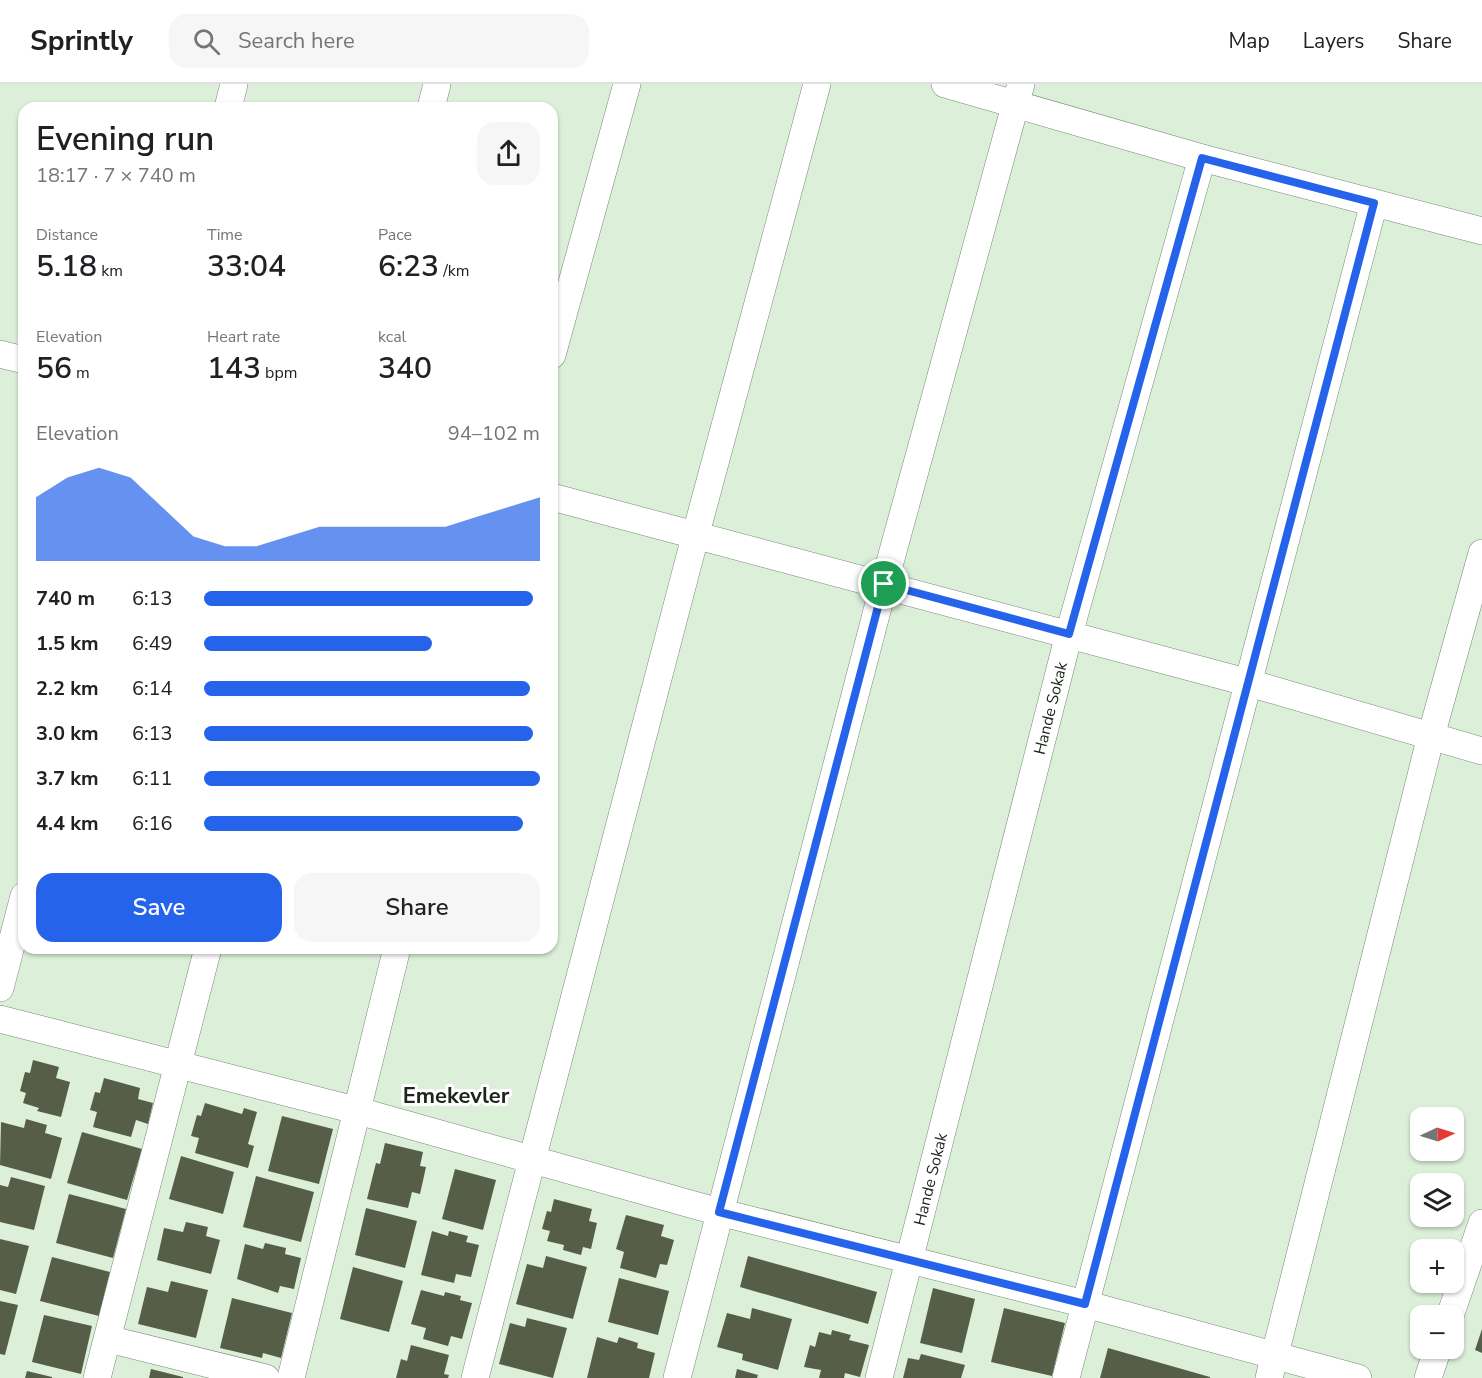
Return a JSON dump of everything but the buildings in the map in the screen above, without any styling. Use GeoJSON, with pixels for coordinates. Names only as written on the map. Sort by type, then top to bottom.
{"type":"FeatureCollection","features":[{"type":"Feature","properties":{"kind":"street"},"geometry":{"type":"LineString","coordinates":[[230,102],[234,84]]}},
{"type":"Feature","properties":{"kind":"street"},"geometry":{"type":"LineString","coordinates":[[432,102],[437,84]]}},
{"type":"Feature","properties":{"kind":"street"},"geometry":{"type":"LineString","coordinates":[[558,333],[627,84]]}},
{"type":"Feature","properties":{"kind":"street"},"geometry":{"type":"LineString","coordinates":[[475,1378],[695,537],[817,84]]}},
{"type":"Feature","properties":{"kind":"street"},"geometry":{"type":"LineString","coordinates":[[945,84],[1019,94],[1202,158],[1482,231]]}},
{"type":"Feature","properties":{"kind":"street"},"geometry":{"type":"LineString","coordinates":[[677,1378],[884,584],[1019,94]]}},
{"type":"Feature","properties":{"kind":"street","name":"Hande Sokak"},"geometry":{"type":"LineString","coordinates":[[879,1378],[1069,634],[1202,158]]}},
{"type":"Feature","properties":{"kind":"street"},"geometry":{"type":"LineString","coordinates":[[1066,1378],[1246,682],[1374,203]]}},
{"type":"Feature","properties":{"kind":"street"},"geometry":{"type":"LineString","coordinates":[[0,354],[18,358]]}},
{"type":"Feature","properties":{"kind":"street"},"geometry":{"type":"LineString","coordinates":[[558,499],[1246,682],[1482,751]]}},
{"type":"Feature","properties":{"kind":"street"},"geometry":{"type":"LineString","coordinates":[[1272,1367],[1431,736],[1482,553]]}},
{"type":"Feature","properties":{"kind":"street"},"geometry":{"type":"LineString","coordinates":[[0,988],[18,919]]}},
{"type":"Feature","properties":{"kind":"street"},"geometry":{"type":"LineString","coordinates":[[97,1378],[176,1064],[206,954]]}},
{"type":"Feature","properties":{"kind":"street"},"geometry":{"type":"LineString","coordinates":[[291,1378],[355,1110],[395,954]]}},
{"type":"Feature","properties":{"kind":"street"},"geometry":{"type":"LineString","coordinates":[[0,1019],[355,1110],[719,1212],[1085,1304],[1272,1367],[1358,1378]]}},
{"type":"Feature","properties":{"kind":"street"},"geometry":{"type":"LineString","coordinates":[[1454,1305],[1482,1223]]}},
{"type":"Feature","properties":{"kind":"street"},"geometry":{"type":"LineString","coordinates":[[108,1339],[266,1378]]}},
{"type":"Feature","properties":{"kind":"street"},"geometry":{"type":"LineString","coordinates":[[1428,1378],[1434,1359]]}},
{"type":"Feature","properties":{"kind":"district","name":"Emekevler"},"geometry":{"type":"Point","coordinates":[456,1095]}},
{"type":"Feature","properties":{"kind":"route"},"geometry":{"type":"LineString","coordinates":[[1202,158],[1374,203],[1246,682],[1085,1304],[719,1212],[884,584],[1069,634],[1202,158]]}}]}
